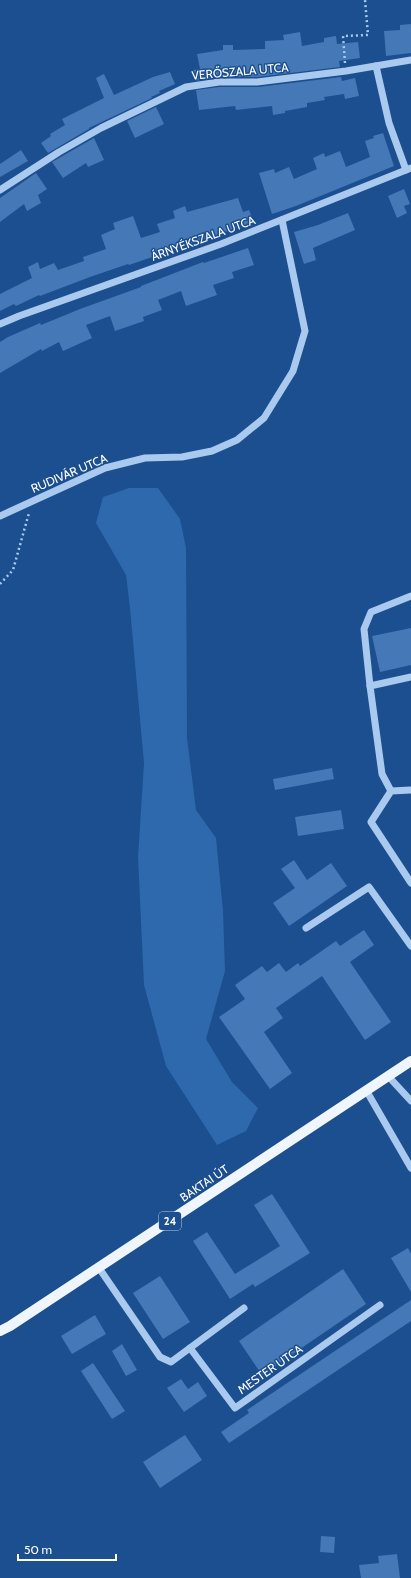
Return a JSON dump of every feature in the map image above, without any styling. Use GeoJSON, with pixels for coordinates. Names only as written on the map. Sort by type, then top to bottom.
{"type":"FeatureCollection","features":[{"type":"Feature","properties":{"kind":"main road","name":"BAKTAI ÚT"},"geometry":{"type":"LineString","coordinates":[[0,1331],[99,1268],[411,1061]]}},
{"type":"Feature","properties":{"kind":"street","name":"VERŐSZALA UTCA"},"geometry":{"type":"LineString","coordinates":[[0,190],[65,149],[127,115],[186,87],[219,82],[257,82],[346,71],[411,60]]}},
{"type":"Feature","properties":{"kind":"street"},"geometry":{"type":"LineString","coordinates":[[376,66],[389,123],[408,169]]}},
{"type":"Feature","properties":{"kind":"street","name":"ÁRNYÉKSZALA UTCA"},"geometry":{"type":"LineString","coordinates":[[0,324],[282,220],[408,169]]}},
{"type":"Feature","properties":{"kind":"street","name":"RUDIVÁR UTCA"},"geometry":{"type":"LineString","coordinates":[[0,516],[105,468],[145,458],[182,457],[212,451],[237,440],[264,418],[293,371],[305,331],[282,220]]}},
{"type":"Feature","properties":{"kind":"street"},"geometry":{"type":"LineString","coordinates":[[391,791],[382,774],[364,629],[371,612],[411,596]]}},
{"type":"Feature","properties":{"kind":"street"},"geometry":{"type":"LineString","coordinates":[[370,686],[411,677]]}},
{"type":"Feature","properties":{"kind":"street"},"geometry":{"type":"LineString","coordinates":[[391,791],[411,790]]}},
{"type":"Feature","properties":{"kind":"street"},"geometry":{"type":"LineString","coordinates":[[391,791],[371,822],[411,883]]}},
{"type":"Feature","properties":{"kind":"street"},"geometry":{"type":"LineString","coordinates":[[306,928],[369,887],[411,946]]}},
{"type":"Feature","properties":{"kind":"street"},"geometry":{"type":"LineString","coordinates":[[388,1076],[411,1101]]}},
{"type":"Feature","properties":{"kind":"street"},"geometry":{"type":"LineString","coordinates":[[366,1090],[411,1168]]}},
{"type":"Feature","properties":{"kind":"street"},"geometry":{"type":"LineString","coordinates":[[99,1268],[160,1357],[171,1362],[244,1308]]}},
{"type":"Feature","properties":{"kind":"street","name":"MESTER UTCA"},"geometry":{"type":"LineString","coordinates":[[190,1348],[235,1408],[380,1305]]}},
{"type":"Feature","properties":{"kind":"path"},"geometry":{"type":"LineString","coordinates":[[346,71],[343,36],[368,35],[365,0]]}},
{"type":"Feature","properties":{"kind":"path"},"geometry":{"type":"LineString","coordinates":[[0,584],[13,570],[33,501]]}},
{"type":"Feature","properties":{"kind":"shaded area"},"geometry":{"type":"Polygon","coordinates":[[[129,488],[158,488],[180,519],[186,548],[187,738],[196,810],[216,838],[223,911],[225,971],[206,1039],[232,1082],[258,1108],[246,1131],[217,1145],[166,1066],[144,985],[138,857],[144,763],[130,608],[126,575],[96,523],[103,497],[129,488]]]}},
{"type":"Feature","properties":{"kind":"building"},"geometry":{"type":"Polygon","coordinates":[[[411,24],[411,53],[386,56],[384,31],[400,30],[400,25],[411,24]]]}},
{"type":"Feature","properties":{"kind":"building"},"geometry":{"type":"Polygon","coordinates":[[[300,32],[302,46],[324,42],[324,38],[336,36],[337,44],[358,42],[360,58],[339,61],[340,67],[257,77],[219,77],[195,81],[193,70],[200,69],[197,54],[223,50],[223,45],[233,45],[233,50],[265,49],[265,41],[284,40],[283,35],[300,32]]]}},
{"type":"Feature","properties":{"kind":"building"},"geometry":{"type":"Polygon","coordinates":[[[170,72],[175,84],[159,91],[160,93],[151,97],[152,98],[89,128],[48,153],[41,143],[51,136],[50,134],[65,125],[62,119],[104,98],[96,78],[104,74],[114,95],[153,77],[170,72]]]}},
{"type":"Feature","properties":{"kind":"building"},"geometry":{"type":"Polygon","coordinates":[[[341,77],[342,81],[355,78],[359,96],[345,99],[344,94],[324,97],[325,100],[307,103],[307,107],[273,115],[272,106],[236,110],[235,106],[199,110],[196,90],[219,87],[258,87],[341,77]]]}},
{"type":"Feature","properties":{"kind":"building"},"geometry":{"type":"Polygon","coordinates":[[[156,107],[164,124],[135,138],[127,121],[156,107]]]}},
{"type":"Feature","properties":{"kind":"building"},"geometry":{"type":"Polygon","coordinates":[[[383,133],[394,166],[296,206],[272,214],[259,173],[274,169],[275,173],[289,167],[294,179],[317,169],[313,158],[324,153],[325,157],[340,151],[346,167],[370,157],[365,141],[374,138],[373,136],[383,133]]]}},
{"type":"Feature","properties":{"kind":"building"},"geometry":{"type":"Polygon","coordinates":[[[94,138],[104,160],[88,167],[86,163],[63,178],[52,162],[94,138]]]}},
{"type":"Feature","properties":{"kind":"building"},"geometry":{"type":"Polygon","coordinates":[[[21,150],[28,161],[0,177],[0,164],[21,150]]]}},
{"type":"Feature","properties":{"kind":"building"},"geometry":{"type":"Polygon","coordinates":[[[36,173],[47,189],[38,195],[41,203],[27,211],[24,204],[0,222],[0,198],[36,173]]]}},
{"type":"Feature","properties":{"kind":"building"},"geometry":{"type":"Polygon","coordinates":[[[404,189],[410,204],[404,206],[407,213],[397,218],[388,196],[404,189]]]}},
{"type":"Feature","properties":{"kind":"building"},"geometry":{"type":"Polygon","coordinates":[[[238,198],[243,212],[249,210],[254,222],[90,277],[40,296],[39,295],[16,306],[14,304],[0,311],[0,294],[32,278],[28,267],[38,262],[40,269],[54,263],[58,270],[84,261],[83,257],[106,249],[101,235],[115,229],[113,223],[133,216],[141,238],[160,232],[157,224],[175,218],[173,211],[185,206],[187,212],[238,198]]]}},
{"type":"Feature","properties":{"kind":"building"},"geometry":{"type":"Polygon","coordinates":[[[348,213],[355,230],[313,248],[316,260],[304,264],[294,232],[318,225],[348,213]]]}},
{"type":"Feature","properties":{"kind":"building"},"geometry":{"type":"Polygon","coordinates":[[[248,248],[254,265],[232,272],[234,278],[213,285],[217,295],[186,306],[181,291],[158,300],[162,310],[143,317],[144,321],[115,331],[110,316],[86,325],[92,338],[63,351],[59,342],[42,351],[41,349],[0,373],[0,342],[8,337],[40,323],[41,325],[203,262],[204,263],[248,248]]]}},
{"type":"Feature","properties":{"kind":"building"},"geometry":{"type":"Polygon","coordinates":[[[411,628],[411,665],[380,672],[372,636],[411,628]]]}},
{"type":"Feature","properties":{"kind":"building"},"geometry":{"type":"Polygon","coordinates":[[[332,768],[334,779],[275,790],[273,779],[332,768]]]}},
{"type":"Feature","properties":{"kind":"building"},"geometry":{"type":"Polygon","coordinates":[[[341,810],[344,829],[298,836],[295,817],[341,810]]]}},
{"type":"Feature","properties":{"kind":"building"},"geometry":{"type":"Polygon","coordinates":[[[294,860],[307,880],[331,863],[347,886],[289,926],[273,903],[295,888],[281,869],[294,860]]]}},
{"type":"Feature","properties":{"kind":"building"},"geometry":{"type":"Polygon","coordinates":[[[364,930],[374,945],[350,962],[391,1022],[365,1040],[322,976],[276,1008],[283,1018],[264,1032],[292,1073],[270,1089],[219,1017],[245,999],[235,985],[262,966],[267,972],[279,963],[286,972],[298,963],[300,966],[336,941],[340,946],[364,930]]]}},
{"type":"Feature","properties":{"kind":"building"},"geometry":{"type":"Polygon","coordinates":[[[272,1194],[310,1253],[255,1287],[253,1284],[230,1299],[193,1241],[207,1232],[235,1274],[280,1246],[254,1205],[272,1194]]]}},
{"type":"Feature","properties":{"kind":"building"},"geometry":{"type":"Polygon","coordinates":[[[408,1248],[411,1254],[411,1292],[391,1258],[408,1248]]]}},
{"type":"Feature","properties":{"kind":"building"},"geometry":{"type":"Polygon","coordinates":[[[343,1269],[366,1304],[262,1375],[239,1341],[343,1269]]]}},
{"type":"Feature","properties":{"kind":"building"},"geometry":{"type":"Polygon","coordinates":[[[160,1276],[190,1322],[163,1339],[133,1293],[160,1276]]]}},
{"type":"Feature","properties":{"kind":"building"},"geometry":{"type":"Polygon","coordinates":[[[411,1300],[411,1321],[229,1443],[221,1432],[249,1413],[247,1410],[411,1300]]]}},
{"type":"Feature","properties":{"kind":"building"},"geometry":{"type":"Polygon","coordinates":[[[95,1315],[106,1334],[72,1354],[61,1336],[95,1315]]]}},
{"type":"Feature","properties":{"kind":"building"},"geometry":{"type":"Polygon","coordinates":[[[122,1344],[137,1370],[126,1376],[112,1351],[122,1344]]]}},
{"type":"Feature","properties":{"kind":"building"},"geometry":{"type":"Polygon","coordinates":[[[93,1363],[125,1411],[112,1419],[81,1371],[93,1363]]]}},
{"type":"Feature","properties":{"kind":"building"},"geometry":{"type":"Polygon","coordinates":[[[181,1379],[188,1389],[198,1382],[207,1396],[184,1412],[167,1388],[181,1379]]]}},
{"type":"Feature","properties":{"kind":"building"},"geometry":{"type":"Polygon","coordinates":[[[185,1435],[202,1460],[160,1488],[143,1462],[185,1435]]]}},
{"type":"Feature","properties":{"kind":"building"},"geometry":{"type":"Polygon","coordinates":[[[321,1536],[335,1537],[334,1553],[320,1552],[321,1536]]]}},
{"type":"Feature","properties":{"kind":"building"},"geometry":{"type":"Polygon","coordinates":[[[397,1554],[400,1578],[361,1578],[359,1565],[379,1563],[378,1556],[397,1554]]]}}]}
